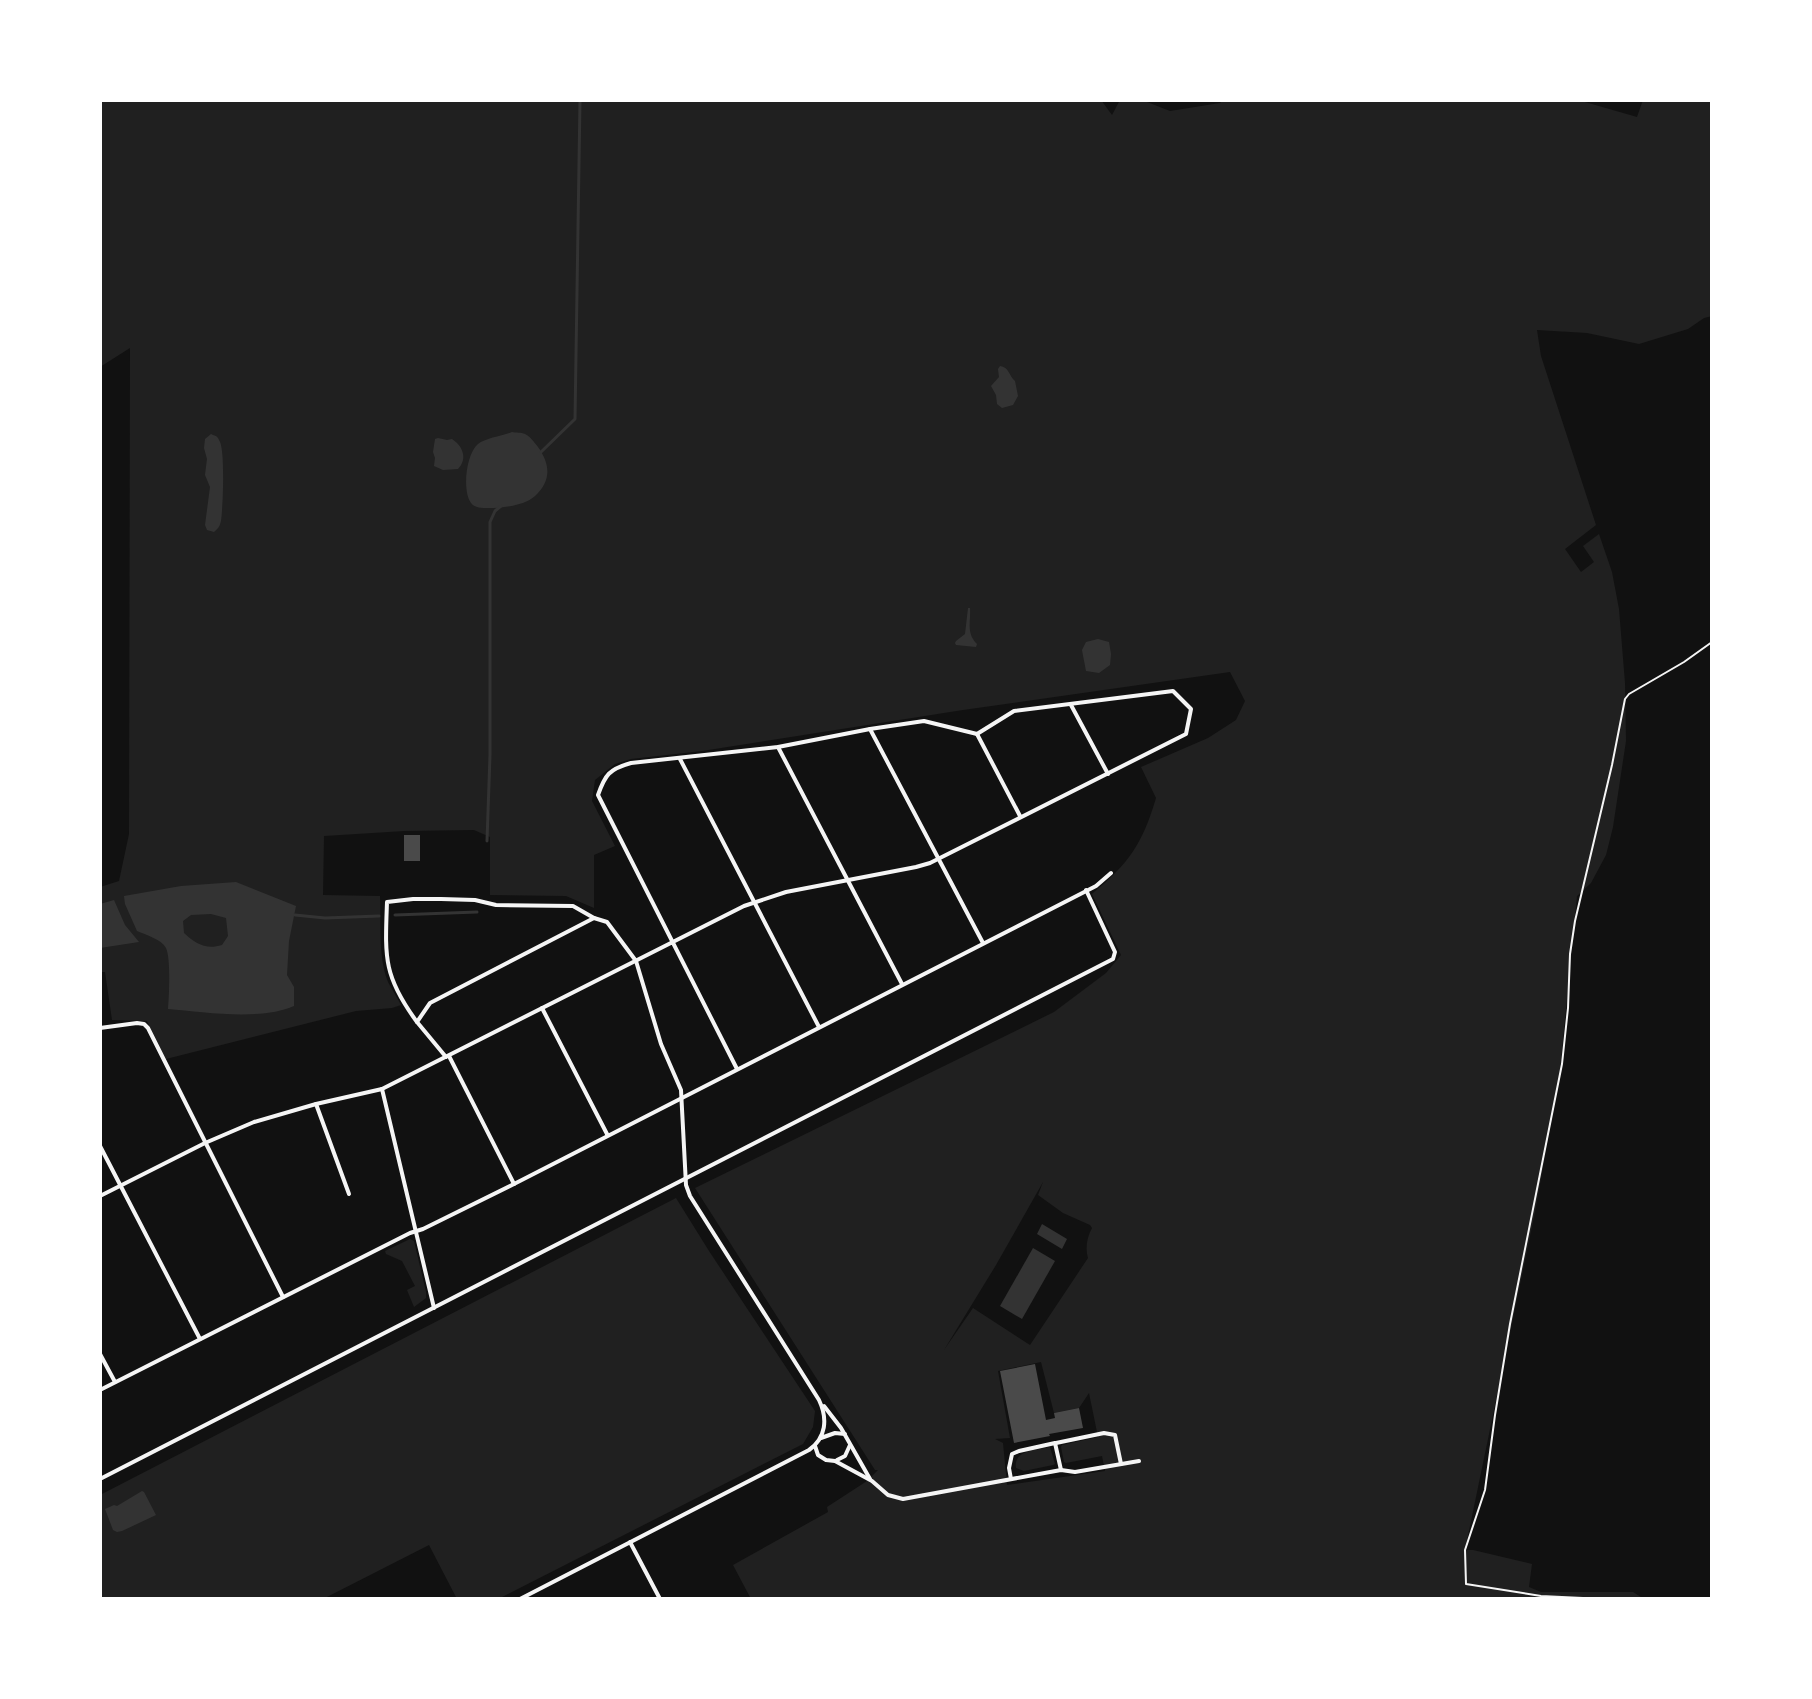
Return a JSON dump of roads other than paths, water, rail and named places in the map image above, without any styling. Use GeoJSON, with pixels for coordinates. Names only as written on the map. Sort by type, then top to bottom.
{"type":"FeatureCollection","features":[{"type":"Feature","properties":{"kind":"street"},"geometry":{"type":"LineString","coordinates":[[100,1196],[254,1122],[382,1089],[672,942],[754,901],[916,867],[938,858],[1186,734],[1191,709],[1173,691],[1014,711],[977,734],[924,721],[778,747],[617,767],[605,777],[598,795],[672,942],[737,1069]]}},
{"type":"Feature","properties":{"kind":"street"},"geometry":{"type":"LineString","coordinates":[[1071,704],[1108,774]]}},
{"type":"Feature","properties":{"kind":"street"},"geometry":{"type":"LineString","coordinates":[[870,729],[983,943]]}},
{"type":"Feature","properties":{"kind":"street"},"geometry":{"type":"LineString","coordinates":[[977,734],[1020,816]]}},
{"type":"Feature","properties":{"kind":"street"},"geometry":{"type":"LineString","coordinates":[[778,747],[902,984]]}},
{"type":"Feature","properties":{"kind":"street"},"geometry":{"type":"LineString","coordinates":[[680,758],[819,1027]]}},
{"type":"Feature","properties":{"kind":"street"},"geometry":{"type":"LineString","coordinates":[[100,1390],[514,1184],[1096,886],[1111,873]]}},
{"type":"Feature","properties":{"kind":"street"},"geometry":{"type":"LineString","coordinates":[[100,1479],[1113,959],[1115,952],[1086,890]]}},
{"type":"Feature","properties":{"kind":"street"},"geometry":{"type":"LineString","coordinates":[[514,1184],[448,1056],[405,1006],[389,973],[387,902],[441,899],[475,900],[496,905],[573,906],[607,922],[636,961],[661,1044],[681,1090],[686,1179],[690,1196],[819,1400],[845,1434],[872,1481]]}},
{"type":"Feature","properties":{"kind":"street"},"geometry":{"type":"LineString","coordinates":[[417,1022],[430,1003],[594,918]]}},
{"type":"Feature","properties":{"kind":"street"},"geometry":{"type":"LineString","coordinates":[[542,1008],[607,1135]]}},
{"type":"Feature","properties":{"kind":"street"},"geometry":{"type":"LineString","coordinates":[[100,1028],[137,1023],[148,1028],[283,1297]]}},
{"type":"Feature","properties":{"kind":"street"},"geometry":{"type":"LineString","coordinates":[[382,1089],[434,1308]]}},
{"type":"Feature","properties":{"kind":"street"},"geometry":{"type":"LineString","coordinates":[[316,1104],[349,1194]]}},
{"type":"Feature","properties":{"kind":"street"},"geometry":{"type":"LineString","coordinates":[[100,1146],[200,1339]]}},
{"type":"Feature","properties":{"kind":"street"},"geometry":{"type":"LineString","coordinates":[[100,1354],[115,1382]]}},
{"type":"Feature","properties":{"kind":"street"},"geometry":{"type":"LineString","coordinates":[[520,1599],[815,1446],[821,1438],[825,1421],[819,1400]]}},
{"type":"Feature","properties":{"kind":"street"},"geometry":{"type":"LineString","coordinates":[[821,1438],[835,1433],[845,1434]]}},
{"type":"Feature","properties":{"kind":"street"},"geometry":{"type":"LineString","coordinates":[[1011,1479],[1009,1468],[1012,1454],[1104,1433],[1115,1435],[1121,1464]]}},
{"type":"Feature","properties":{"kind":"street"},"geometry":{"type":"LineString","coordinates":[[1055,1443],[1061,1470]]}},
{"type":"Feature","properties":{"kind":"street"},"geometry":{"type":"LineString","coordinates":[[815,1446],[818,1455],[835,1461],[845,1456],[850,1445]]}},
{"type":"Feature","properties":{"kind":"street"},"geometry":{"type":"LineString","coordinates":[[835,1461],[872,1481],[888,1495],[903,1499],[1061,1470],[1075,1472],[1139,1461]]}},
{"type":"Feature","properties":{"kind":"street"},"geometry":{"type":"LineString","coordinates":[[630,1542],[660,1599]]}},
{"type":"Feature","properties":{"kind":"waterway"},"geometry":{"type":"LineString","coordinates":[[541,452],[575,419],[580,100]]}},
{"type":"Feature","properties":{"kind":"waterway"},"geometry":{"type":"LineString","coordinates":[[487,841],[490,522],[501,506]]}},
{"type":"Feature","properties":{"kind":"waterway"},"geometry":{"type":"LineString","coordinates":[[395,915],[477,912]]}},
{"type":"Feature","properties":{"kind":"waterway"},"geometry":{"type":"LineString","coordinates":[[295,915],[325,918],[379,916]]}}]}
